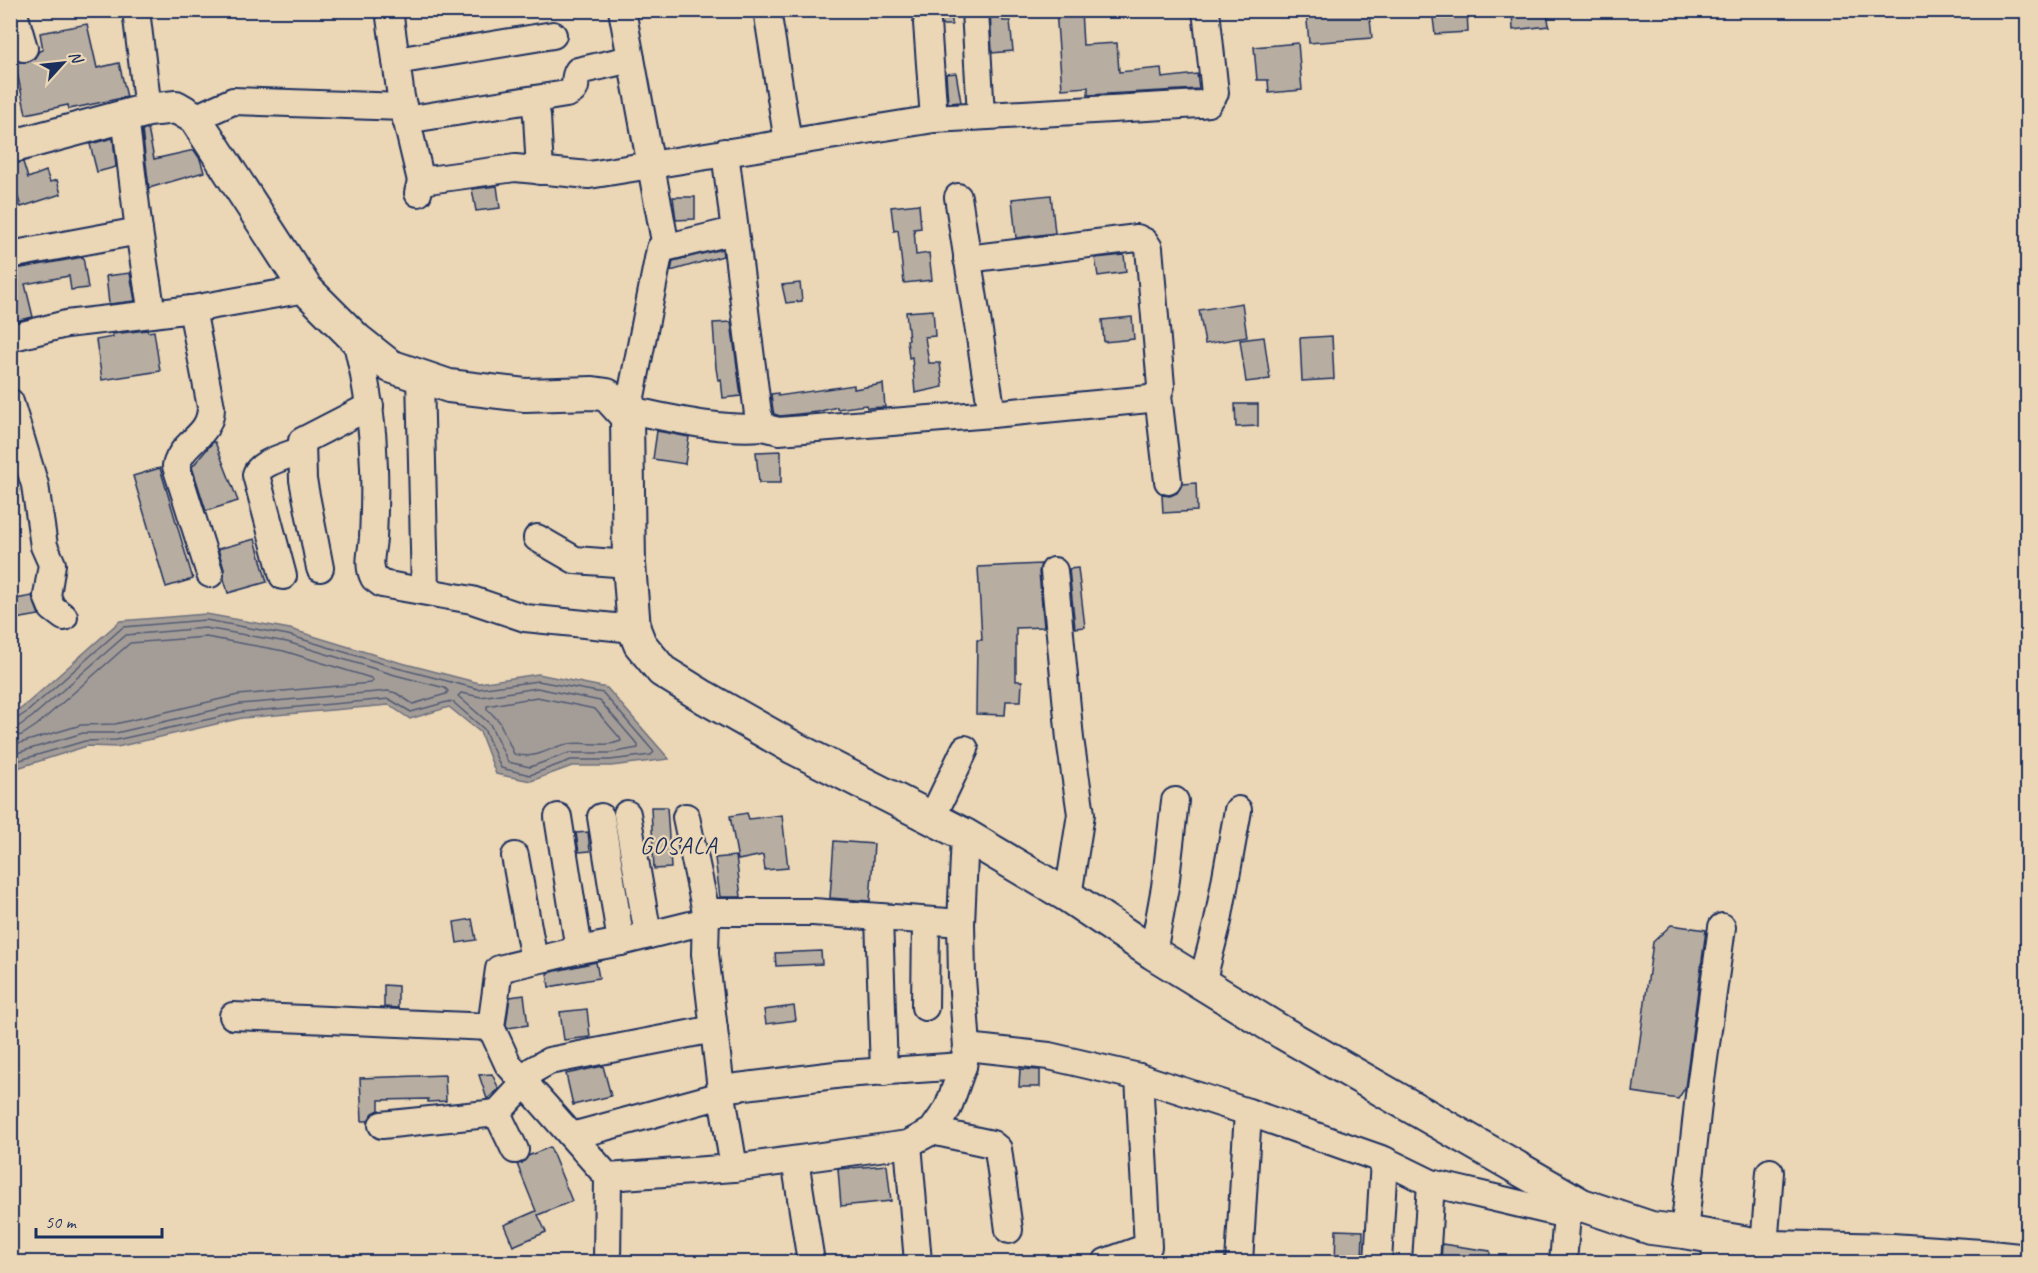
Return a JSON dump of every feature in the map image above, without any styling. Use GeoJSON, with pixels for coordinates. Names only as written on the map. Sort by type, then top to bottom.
{"type":"FeatureCollection","features":[{"type":"Feature","properties":{"kind":"main road"},"geometry":{"type":"LineString","coordinates":[[10,147],[136,113],[176,107],[195,118],[306,289],[356,339],[390,366],[449,386],[525,395],[593,393],[607,396],[628,413],[629,564],[634,629],[640,644],[662,671],[794,748],[965,835],[1068,896],[1153,953],[1574,1210],[1651,1228],[1684,1232],[1716,1250],[1764,1246],[1804,1255],[1892,1250],[2028,1261]]}},
{"type":"Feature","properties":{"kind":"street"},"geometry":{"type":"LineString","coordinates":[[13,10],[24,48]]}},
{"type":"Feature","properties":{"kind":"street"},"geometry":{"type":"LineString","coordinates":[[136,10],[139,231],[152,314]]}},
{"type":"Feature","properties":{"kind":"street"},"geometry":{"type":"LineString","coordinates":[[389,10],[419,187],[515,168],[588,175],[934,119],[1208,103],[1215,93],[1206,10]]}},
{"type":"Feature","properties":{"kind":"street"},"geometry":{"type":"LineString","coordinates":[[622,10],[666,248]]}},
{"type":"Feature","properties":{"kind":"street"},"geometry":{"type":"LineString","coordinates":[[767,10],[788,142]]}},
{"type":"Feature","properties":{"kind":"street"},"geometry":{"type":"LineString","coordinates":[[975,10],[981,116]]}},
{"type":"Feature","properties":{"kind":"street"},"geometry":{"type":"LineString","coordinates":[[927,23],[934,119]]}},
{"type":"Feature","properties":{"kind":"street"},"geometry":{"type":"LineString","coordinates":[[396,61],[553,35]]}},
{"type":"Feature","properties":{"kind":"street"},"geometry":{"type":"LineString","coordinates":[[195,118],[233,101],[405,113],[534,100],[573,92],[576,87],[575,75],[583,69],[630,59]]}},
{"type":"Feature","properties":{"kind":"street"},"geometry":{"type":"LineString","coordinates":[[534,100],[540,171]]}},
{"type":"Feature","properties":{"kind":"street"},"geometry":{"type":"LineString","coordinates":[[725,152],[758,414],[763,427]]}},
{"type":"Feature","properties":{"kind":"street"},"geometry":{"type":"LineString","coordinates":[[958,197],[992,414]]}},
{"type":"Feature","properties":{"kind":"street"},"geometry":{"type":"LineString","coordinates":[[10,255],[139,231]]}},
{"type":"Feature","properties":{"kind":"street"},"geometry":{"type":"LineString","coordinates":[[734,231],[660,249],[628,413],[715,426],[763,427],[779,431],[992,414],[1149,399],[1158,395]]}},
{"type":"Feature","properties":{"kind":"street"},"geometry":{"type":"LineString","coordinates":[[967,259],[1137,238],[1145,242],[1149,248],[1161,386],[1158,395],[1168,481]]}},
{"type":"Feature","properties":{"kind":"street"},"geometry":{"type":"LineString","coordinates":[[10,338],[66,324],[192,309],[306,289]]}},
{"type":"Feature","properties":{"kind":"street"},"geometry":{"type":"LineString","coordinates":[[192,309],[211,417],[207,427],[182,452],[176,466],[210,574]]}},
{"type":"Feature","properties":{"kind":"street"},"geometry":{"type":"LineString","coordinates":[[356,339],[370,406],[374,467],[371,572],[374,578],[382,584],[472,600],[525,618],[634,629]]}},
{"type":"Feature","properties":{"kind":"street"},"geometry":{"type":"LineString","coordinates":[[420,376],[425,591]]}},
{"type":"Feature","properties":{"kind":"street"},"geometry":{"type":"LineString","coordinates":[[10,402],[35,485],[45,546],[52,564],[47,596],[52,608],[64,617]]}},
{"type":"Feature","properties":{"kind":"street"},"geometry":{"type":"LineString","coordinates":[[320,568],[303,480],[302,441],[370,406]]}},
{"type":"Feature","properties":{"kind":"street"},"geometry":{"type":"LineString","coordinates":[[283,576],[256,471],[262,466],[302,450]]}},
{"type":"Feature","properties":{"kind":"street"},"geometry":{"type":"LineString","coordinates":[[537,538],[575,560],[629,564]]}},
{"type":"Feature","properties":{"kind":"street"},"geometry":{"type":"LineString","coordinates":[[1054,572],[1070,739],[1081,814],[1068,896]]}},
{"type":"Feature","properties":{"kind":"street"},"geometry":{"type":"LineString","coordinates":[[932,819],[965,749]]}},
{"type":"Feature","properties":{"kind":"street"},"geometry":{"type":"LineString","coordinates":[[1153,953],[1165,887],[1175,801]]}},
{"type":"Feature","properties":{"kind":"street"},"geometry":{"type":"LineString","coordinates":[[1202,983],[1218,921],[1238,810]]}},
{"type":"Feature","properties":{"kind":"street"},"geometry":{"type":"LineString","coordinates":[[627,814],[648,935]]}},
{"type":"Feature","properties":{"kind":"street"},"geometry":{"type":"LineString","coordinates":[[558,817],[579,950]]}},
{"type":"Feature","properties":{"kind":"street"},"geometry":{"type":"LineString","coordinates":[[601,817],[621,942]]}},
{"type":"Feature","properties":{"kind":"street"},"geometry":{"type":"LineString","coordinates":[[686,817],[706,916],[705,954],[734,1168]]}},
{"type":"Feature","properties":{"kind":"street"},"geometry":{"type":"LineString","coordinates":[[608,1177],[734,1168],[908,1144],[932,1131],[948,1108],[965,1057],[961,923],[965,835]]}},
{"type":"Feature","properties":{"kind":"street"},"geometry":{"type":"LineString","coordinates":[[515,856],[534,960]]}},
{"type":"Feature","properties":{"kind":"street"},"geometry":{"type":"LineString","coordinates":[[607,1263],[608,1177],[508,1064],[491,1027],[499,969],[621,942],[706,916],[813,912],[961,923]]}},
{"type":"Feature","properties":{"kind":"street"},"geometry":{"type":"LineString","coordinates":[[879,917],[884,1072]]}},
{"type":"Feature","properties":{"kind":"street"},"geometry":{"type":"LineString","coordinates":[[925,1007],[926,921]]}},
{"type":"Feature","properties":{"kind":"street"},"geometry":{"type":"LineString","coordinates":[[1684,1232],[1699,1095],[1722,927]]}},
{"type":"Feature","properties":{"kind":"street"},"geometry":{"type":"LineString","coordinates":[[233,1016],[491,1027]]}},
{"type":"Feature","properties":{"kind":"street"},"geometry":{"type":"LineString","coordinates":[[382,1125],[497,1113],[525,1083],[533,1070],[549,1061],[714,1029]]}},
{"type":"Feature","properties":{"kind":"street"},"geometry":{"type":"LineString","coordinates":[[572,1136],[722,1092],[843,1074],[884,1072],[965,1057],[1049,1056],[1139,1077],[1248,1112],[1384,1160],[1431,1183],[1574,1210],[1563,1263]]}},
{"type":"Feature","properties":{"kind":"street"},"geometry":{"type":"LineString","coordinates":[[1106,1263],[1148,1247],[1139,1077]]}},
{"type":"Feature","properties":{"kind":"street"},"geometry":{"type":"LineString","coordinates":[[1239,1263],[1248,1112]]}},
{"type":"Feature","properties":{"kind":"street"},"geometry":{"type":"LineString","coordinates":[[497,1113],[515,1150]]}},
{"type":"Feature","properties":{"kind":"street"},"geometry":{"type":"LineString","coordinates":[[932,1131],[992,1144],[998,1149],[1009,1230]]}},
{"type":"Feature","properties":{"kind":"street"},"geometry":{"type":"LineString","coordinates":[[908,1144],[918,1263]]}},
{"type":"Feature","properties":{"kind":"street"},"geometry":{"type":"LineString","coordinates":[[795,1160],[811,1263]]}},
{"type":"Feature","properties":{"kind":"street"},"geometry":{"type":"LineString","coordinates":[[1378,1263],[1384,1160]]}},
{"type":"Feature","properties":{"kind":"street"},"geometry":{"type":"LineString","coordinates":[[1764,1246],[1770,1172]]}},
{"type":"Feature","properties":{"kind":"street"},"geometry":{"type":"LineString","coordinates":[[1426,1263],[1431,1183]]}},
{"type":"Feature","properties":{"kind":"water"},"geometry":{"type":"Polygon","coordinates":[[[206,614],[290,629],[398,662],[479,683],[538,674],[607,688],[669,759],[611,766],[572,766],[531,781],[496,774],[480,732],[449,707],[410,719],[389,705],[242,718],[117,747],[87,746],[11,770],[11,716],[120,621],[206,614]]]}},
{"type":"Feature","properties":{"kind":"building"},"geometry":{"type":"Polygon","coordinates":[[[935,10],[952,10],[952,25],[942,25],[940,15],[935,10]]]}},
{"type":"Feature","properties":{"kind":"building"},"geometry":{"type":"Polygon","coordinates":[[[990,10],[1003,10],[1003,21],[1010,21],[1013,51],[992,53],[990,10]]]}},
{"type":"Feature","properties":{"kind":"building"},"geometry":{"type":"Polygon","coordinates":[[[1056,10],[1081,10],[1083,45],[1117,43],[1119,72],[1161,68],[1162,78],[1197,74],[1199,89],[1088,95],[1088,87],[1062,89],[1056,10]]]}},
{"type":"Feature","properties":{"kind":"building"},"geometry":{"type":"Polygon","coordinates":[[[1306,10],[1369,10],[1372,38],[1309,43],[1306,10]]]}},
{"type":"Feature","properties":{"kind":"building"},"geometry":{"type":"Polygon","coordinates":[[[1432,10],[1467,10],[1468,32],[1435,34],[1432,10]]]}},
{"type":"Feature","properties":{"kind":"building"},"geometry":{"type":"Polygon","coordinates":[[[1512,10],[1547,10],[1549,26],[1513,30],[1512,10]]]}},
{"type":"Feature","properties":{"kind":"building"},"geometry":{"type":"Polygon","coordinates":[[[87,24],[97,68],[119,63],[127,97],[69,109],[68,105],[26,114],[14,59],[28,62],[43,50],[40,33],[87,24]]]}},
{"type":"Feature","properties":{"kind":"building"},"geometry":{"type":"Polygon","coordinates":[[[1298,43],[1302,90],[1269,93],[1268,80],[1257,80],[1254,47],[1298,43]]]}},
{"type":"Feature","properties":{"kind":"building"},"geometry":{"type":"Polygon","coordinates":[[[956,73],[961,102],[948,103],[946,74],[956,73]]]}},
{"type":"Feature","properties":{"kind":"building"},"geometry":{"type":"Polygon","coordinates":[[[148,129],[154,159],[194,150],[204,172],[149,188],[142,130],[148,129]]]}},
{"type":"Feature","properties":{"kind":"building"},"geometry":{"type":"Polygon","coordinates":[[[113,138],[116,167],[97,172],[90,144],[113,138]]]}},
{"type":"Feature","properties":{"kind":"building"},"geometry":{"type":"Polygon","coordinates":[[[23,162],[28,178],[46,171],[50,182],[57,180],[61,194],[21,207],[10,172],[10,164],[23,162]]]}},
{"type":"Feature","properties":{"kind":"building"},"geometry":{"type":"Polygon","coordinates":[[[497,186],[500,208],[476,211],[472,189],[497,186]]]}},
{"type":"Feature","properties":{"kind":"building"},"geometry":{"type":"Polygon","coordinates":[[[1051,195],[1055,233],[1016,238],[1012,199],[1051,195]]]}},
{"type":"Feature","properties":{"kind":"building"},"geometry":{"type":"Polygon","coordinates":[[[673,197],[695,197],[695,219],[676,220],[673,197]]]}},
{"type":"Feature","properties":{"kind":"building"},"geometry":{"type":"Polygon","coordinates":[[[919,204],[921,228],[914,229],[916,255],[929,253],[932,280],[904,283],[898,230],[894,231],[891,207],[919,204]]]}},
{"type":"Feature","properties":{"kind":"building"},"geometry":{"type":"Polygon","coordinates":[[[722,249],[723,256],[671,271],[673,261],[722,249]]]}},
{"type":"Feature","properties":{"kind":"building"},"geometry":{"type":"Polygon","coordinates":[[[1124,255],[1126,272],[1098,276],[1095,258],[1124,255]]]}},
{"type":"Feature","properties":{"kind":"building"},"geometry":{"type":"Polygon","coordinates":[[[83,257],[88,288],[71,290],[69,276],[25,284],[33,317],[10,322],[10,270],[83,257]]]}},
{"type":"Feature","properties":{"kind":"building"},"geometry":{"type":"Polygon","coordinates":[[[130,273],[135,301],[109,304],[106,276],[130,273]]]}},
{"type":"Feature","properties":{"kind":"building"},"geometry":{"type":"Polygon","coordinates":[[[800,283],[802,301],[786,303],[782,285],[800,283]]]}},
{"type":"Feature","properties":{"kind":"building"},"geometry":{"type":"Polygon","coordinates":[[[1242,303],[1247,337],[1205,344],[1199,310],[1242,303]]]}},
{"type":"Feature","properties":{"kind":"building"},"geometry":{"type":"Polygon","coordinates":[[[933,310],[935,336],[925,337],[929,363],[940,363],[943,387],[915,393],[912,357],[909,358],[907,340],[909,340],[906,312],[933,310]]]}},
{"type":"Feature","properties":{"kind":"building"},"geometry":{"type":"Polygon","coordinates":[[[1132,317],[1134,339],[1104,342],[1102,320],[1132,317]]]}},
{"type":"Feature","properties":{"kind":"building"},"geometry":{"type":"Polygon","coordinates":[[[731,322],[741,396],[723,398],[721,379],[718,380],[716,368],[713,323],[731,322]]]}},
{"type":"Feature","properties":{"kind":"building"},"geometry":{"type":"Polygon","coordinates":[[[147,330],[148,332],[154,331],[160,371],[102,380],[96,340],[113,337],[112,334],[147,330]]]}},
{"type":"Feature","properties":{"kind":"building"},"geometry":{"type":"Polygon","coordinates":[[[1332,336],[1334,379],[1302,381],[1300,338],[1332,336]]]}},
{"type":"Feature","properties":{"kind":"building"},"geometry":{"type":"Polygon","coordinates":[[[1264,337],[1270,379],[1246,382],[1240,340],[1264,337]]]}},
{"type":"Feature","properties":{"kind":"building"},"geometry":{"type":"Polygon","coordinates":[[[883,384],[885,407],[867,408],[866,405],[780,416],[774,414],[771,394],[778,393],[778,396],[854,385],[854,389],[883,384]]]}},
{"type":"Feature","properties":{"kind":"building"},"geometry":{"type":"Polygon","coordinates":[[[1235,404],[1258,404],[1258,426],[1236,427],[1235,404]]]}},
{"type":"Feature","properties":{"kind":"building"},"geometry":{"type":"Polygon","coordinates":[[[657,431],[689,437],[685,464],[653,459],[657,431]]]}},
{"type":"Feature","properties":{"kind":"building"},"geometry":{"type":"Polygon","coordinates":[[[215,442],[238,501],[206,511],[192,467],[215,442]]]}},
{"type":"Feature","properties":{"kind":"building"},"geometry":{"type":"Polygon","coordinates":[[[781,451],[781,483],[759,483],[756,452],[781,451]]]}},
{"type":"Feature","properties":{"kind":"building"},"geometry":{"type":"Polygon","coordinates":[[[160,468],[193,579],[166,587],[133,476],[160,468]]]}},
{"type":"Feature","properties":{"kind":"building"},"geometry":{"type":"Polygon","coordinates":[[[1196,483],[1197,511],[1163,513],[1162,495],[1170,496],[1177,493],[1182,484],[1196,483]]]}},
{"type":"Feature","properties":{"kind":"building"},"geometry":{"type":"Polygon","coordinates":[[[255,539],[267,582],[228,593],[218,549],[255,539]]]}},
{"type":"Feature","properties":{"kind":"building"},"geometry":{"type":"Polygon","coordinates":[[[1041,564],[1039,572],[1044,627],[1016,628],[1016,681],[1022,681],[1021,701],[1006,701],[1005,715],[976,714],[977,640],[982,640],[978,567],[1041,564]]]}},
{"type":"Feature","properties":{"kind":"building"},"geometry":{"type":"Polygon","coordinates":[[[1078,568],[1085,627],[1075,628],[1069,569],[1078,568]]]}},
{"type":"Feature","properties":{"kind":"building"},"geometry":{"type":"Polygon","coordinates":[[[32,596],[39,615],[10,620],[10,600],[32,596]]]}},
{"type":"Feature","properties":{"kind":"building"},"geometry":{"type":"Polygon","coordinates":[[[651,807],[667,807],[671,868],[654,869],[651,807]]]}},
{"type":"Feature","properties":{"kind":"building"},"geometry":{"type":"Polygon","coordinates":[[[747,813],[749,819],[782,815],[788,868],[765,870],[763,855],[738,860],[730,816],[747,813]]]}},
{"type":"Feature","properties":{"kind":"building"},"geometry":{"type":"Polygon","coordinates":[[[588,832],[590,851],[579,852],[576,833],[588,832]]]}},
{"type":"Feature","properties":{"kind":"building"},"geometry":{"type":"Polygon","coordinates":[[[834,841],[874,844],[870,901],[830,898],[834,841]]]}},
{"type":"Feature","properties":{"kind":"building"},"geometry":{"type":"Polygon","coordinates":[[[736,856],[741,897],[720,897],[715,858],[736,856]]]}},
{"type":"Feature","properties":{"kind":"building"},"geometry":{"type":"Polygon","coordinates":[[[472,919],[476,940],[457,943],[454,922],[472,919]]]}},
{"type":"Feature","properties":{"kind":"building"},"geometry":{"type":"Polygon","coordinates":[[[1671,925],[1706,930],[1685,1088],[1678,1099],[1633,1092],[1653,942],[1671,925]]]}},
{"type":"Feature","properties":{"kind":"building"},"geometry":{"type":"Polygon","coordinates":[[[821,951],[822,964],[776,966],[775,953],[821,951]]]}},
{"type":"Feature","properties":{"kind":"building"},"geometry":{"type":"Polygon","coordinates":[[[596,962],[599,978],[549,987],[547,973],[596,962]]]}},
{"type":"Feature","properties":{"kind":"building"},"geometry":{"type":"Polygon","coordinates":[[[384,985],[398,986],[398,1008],[384,1007],[384,985]]]}},
{"type":"Feature","properties":{"kind":"building"},"geometry":{"type":"Polygon","coordinates":[[[524,995],[528,1025],[508,1028],[506,1025],[510,997],[524,995]]]}},
{"type":"Feature","properties":{"kind":"building"},"geometry":{"type":"Polygon","coordinates":[[[794,1006],[796,1020],[766,1024],[764,1010],[794,1006]]]}},
{"type":"Feature","properties":{"kind":"building"},"geometry":{"type":"Polygon","coordinates":[[[587,1009],[590,1037],[564,1040],[560,1012],[587,1009]]]}},
{"type":"Feature","properties":{"kind":"building"},"geometry":{"type":"Polygon","coordinates":[[[603,1066],[611,1096],[573,1105],[566,1074],[603,1066]]]}},
{"type":"Feature","properties":{"kind":"building"},"geometry":{"type":"Polygon","coordinates":[[[1020,1069],[1040,1070],[1040,1087],[1019,1087],[1020,1069]]]}},
{"type":"Feature","properties":{"kind":"building"},"geometry":{"type":"Polygon","coordinates":[[[492,1074],[499,1089],[487,1099],[479,1075],[492,1074]]]}},
{"type":"Feature","properties":{"kind":"building"},"geometry":{"type":"Polygon","coordinates":[[[445,1075],[446,1101],[379,1100],[379,1110],[373,1113],[368,1121],[362,1121],[360,1078],[445,1075]]]}},
{"type":"Feature","properties":{"kind":"building"},"geometry":{"type":"Polygon","coordinates":[[[550,1147],[572,1201],[538,1215],[546,1232],[513,1246],[504,1225],[536,1211],[517,1164],[522,1163],[528,1156],[550,1147]]]}},
{"type":"Feature","properties":{"kind":"building"},"geometry":{"type":"Polygon","coordinates":[[[887,1165],[891,1201],[841,1206],[838,1169],[887,1165]]]}},
{"type":"Feature","properties":{"kind":"building"},"geometry":{"type":"Polygon","coordinates":[[[1336,1230],[1363,1231],[1362,1263],[1335,1263],[1336,1230]]]}},
{"type":"Feature","properties":{"kind":"building"},"geometry":{"type":"Polygon","coordinates":[[[1442,1244],[1490,1251],[1489,1263],[1441,1263],[1442,1244]]]}},
{"type":"Feature","properties":{"kind":"district","name":"GOSALA"},"geometry":{"type":"Point","coordinates":[679,845]}}]}
